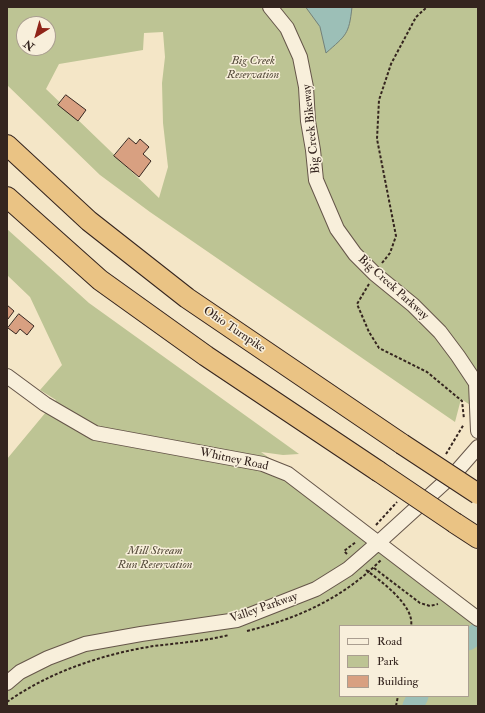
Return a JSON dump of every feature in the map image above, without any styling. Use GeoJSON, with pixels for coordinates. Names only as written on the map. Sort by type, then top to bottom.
{"type":"FeatureCollection","features":[{"type":"Feature","properties":{"kind":"highway","name":"Ohio Turnpike"},"geometry":{"type":"LineString","coordinates":[[7,145],[89,221],[187,298],[478,494]]}},
{"type":"Feature","properties":{"kind":"highway"},"geometry":{"type":"LineString","coordinates":[[7,197],[100,280],[206,356],[478,538]]}},
{"type":"Feature","properties":{"kind":"street","name":"Big Creek Parkway"},"geometry":{"type":"LineString","coordinates":[[270,7],[287,28],[300,58],[306,87],[308,121],[314,150],[316,180],[337,229],[355,254],[378,267],[413,306],[440,332],[477,384],[478,431]]}},
{"type":"Feature","properties":{"kind":"street","name":"Whitney Road"},"geometry":{"type":"LineString","coordinates":[[7,376],[45,404],[95,433],[263,464],[288,474],[379,542],[476,618]]}},
{"type":"Feature","properties":{"kind":"street","name":"Valley Parkway"},"geometry":{"type":"LineString","coordinates":[[7,683],[20,672],[48,658],[85,644],[236,620],[316,589],[355,562],[379,542],[457,471],[478,447]]}},
{"type":"Feature","properties":{"kind":"path"},"geometry":{"type":"LineString","coordinates":[[427,7],[416,17],[391,64],[379,100],[377,139],[396,236],[390,253],[378,267],[357,304],[369,332],[379,348],[427,372],[462,401],[464,425]]}},
{"type":"Feature","properties":{"kind":"path"},"geometry":{"type":"LineString","coordinates":[[344,551],[407,606],[412,620],[411,625]]}},
{"type":"Feature","properties":{"kind":"path"},"geometry":{"type":"LineString","coordinates":[[374,568],[425,605],[430,606],[443,602]]}},
{"type":"Feature","properties":{"kind":"green space","name":"Big Creek Reservation"},"geometry":{"type":"Polygon","coordinates":[[[7,7],[478,7],[478,410],[461,399],[455,422],[150,212],[100,175],[7,85],[7,7]],[[163,32],[144,33],[143,50],[59,64],[46,89],[159,198],[168,167],[163,123],[162,83],[165,57],[163,32]]]}},
{"type":"Feature","properties":{"kind":"green space","name":"Mill Stream Run Reservation"},"geometry":{"type":"Polygon","coordinates":[[[7,229],[89,303],[299,454],[283,455],[261,452],[478,609],[478,706],[7,706],[7,459],[56,400],[40,390],[62,365],[30,297],[7,275],[7,229]]]}},
{"type":"Feature","properties":{"kind":"water"},"geometry":{"type":"Polygon","coordinates":[[[306,7],[352,7],[348,29],[342,38],[326,53],[320,27],[306,7]]]}},
{"type":"Feature","properties":{"kind":"building"},"geometry":{"type":"Polygon","coordinates":[[[66,95],[86,110],[78,121],[58,105],[66,95]]]}},
{"type":"Feature","properties":{"kind":"building"},"geometry":{"type":"Polygon","coordinates":[[[129,138],[136,144],[140,139],[149,147],[143,154],[151,161],[139,177],[114,156],[129,138]]]}},
{"type":"Feature","properties":{"kind":"building"},"geometry":{"type":"Polygon","coordinates":[[[7,305],[14,311],[8,319],[7,318],[7,305]]]}},
{"type":"Feature","properties":{"kind":"building"},"geometry":{"type":"Polygon","coordinates":[[[19,314],[34,326],[27,335],[20,329],[16,334],[8,328],[19,314]]]}},
{"type":"Feature","properties":{"kind":"waterway"},"geometry":{"type":"LineString","coordinates":[[469,639],[478,633]]}},
{"type":"Feature","properties":{"kind":"waterway"},"geometry":{"type":"LineString","coordinates":[[413,706],[418,697]]}}]}
